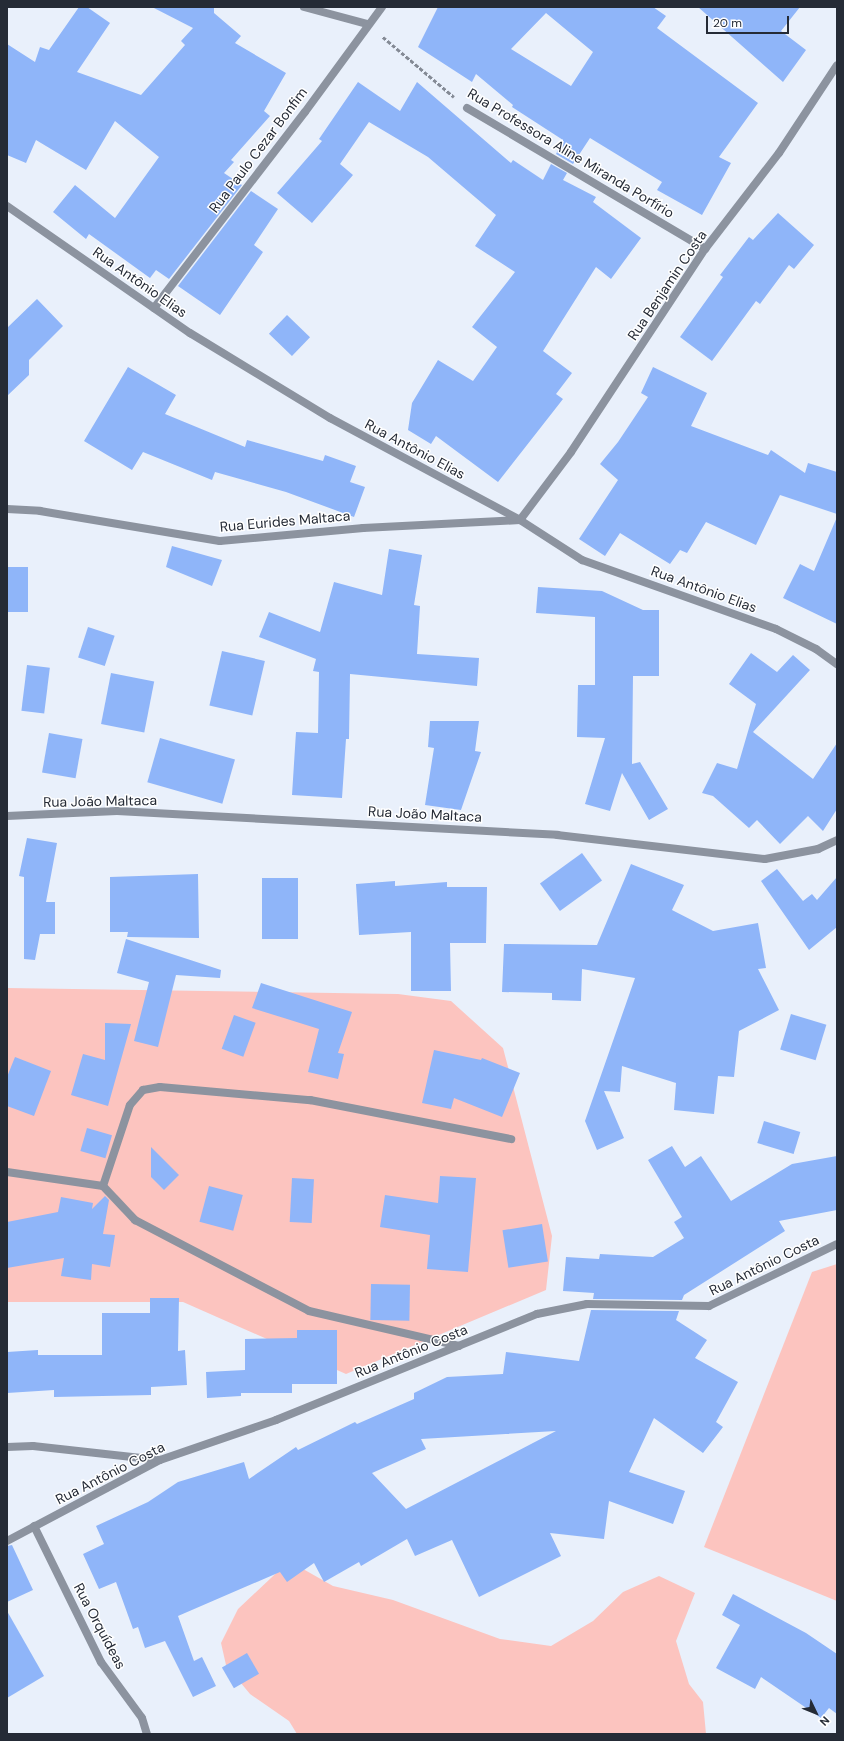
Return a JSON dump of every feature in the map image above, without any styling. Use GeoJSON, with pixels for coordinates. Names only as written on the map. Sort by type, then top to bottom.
{"type":"FeatureCollection","features":[{"type":"Feature","properties":{"kind":"street"},"geometry":{"type":"LineString","coordinates":[[304,7],[367,24]]}},
{"type":"Feature","properties":{"kind":"street","name":"Rua Paulo Cezar Bonfim"},"geometry":{"type":"LineString","coordinates":[[154,308],[305,112],[367,24],[382,7]]}},
{"type":"Feature","properties":{"kind":"street","name":"Rua Benjamin Costa"},"geometry":{"type":"LineString","coordinates":[[520,520],[571,452],[705,249],[779,153],[837,65]]}},
{"type":"Feature","properties":{"kind":"street","name":"Rua Professora Aline Miranda Porfírio"},"geometry":{"type":"LineString","coordinates":[[468,108],[705,249]]}},
{"type":"Feature","properties":{"kind":"street","name":"Rua Antônio Elias"},"geometry":{"type":"LineString","coordinates":[[7,206],[154,308],[330,418],[520,520],[582,560],[776,629],[816,649],[837,664]]}},
{"type":"Feature","properties":{"kind":"street","name":"Rua Eurides Maltaca"},"geometry":{"type":"LineString","coordinates":[[7,509],[40,511],[220,541],[363,528],[520,520]]}},
{"type":"Feature","properties":{"kind":"street","name":"Rua João Maltaca"},"geometry":{"type":"LineString","coordinates":[[7,816],[117,811],[541,834],[765,859],[818,849],[837,840]]}},
{"type":"Feature","properties":{"kind":"street"},"geometry":{"type":"LineString","coordinates":[[103,1186],[130,1105],[143,1090],[160,1087],[310,1100],[510,1139]]}},
{"type":"Feature","properties":{"kind":"street"},"geometry":{"type":"LineString","coordinates":[[7,1172],[103,1186],[135,1220],[309,1311],[459,1346]]}},
{"type":"Feature","properties":{"kind":"street","name":"Rua Antônio Costa"},"geometry":{"type":"LineString","coordinates":[[7,1541],[160,1460],[276,1420],[537,1314],[587,1304],[709,1306],[837,1244]]}},
{"type":"Feature","properties":{"kind":"street"},"geometry":{"type":"LineString","coordinates":[[7,1447],[33,1446],[160,1460]]}},
{"type":"Feature","properties":{"kind":"street","name":"Rua Orquídeas"},"geometry":{"type":"LineString","coordinates":[[34,1526],[101,1662],[142,1718],[147,1734]]}},
{"type":"Feature","properties":{"kind":"path","name":"Rua Professora Aline Miranda Porfírio"},"geometry":{"type":"LineString","coordinates":[[367,24],[468,108]]}},
{"type":"Feature","properties":{"kind":"shaded area"},"geometry":{"type":"Polygon","coordinates":[[[7,988],[398,994],[451,1001],[503,1048],[552,1236],[546,1290],[346,1374],[183,1302],[7,1302],[7,988]]]}},
{"type":"Feature","properties":{"kind":"shaded area"},"geometry":{"type":"Polygon","coordinates":[[[837,1264],[837,1601],[704,1547],[812,1272],[837,1264]]]}},
{"type":"Feature","properties":{"kind":"shaded area"},"geometry":{"type":"Polygon","coordinates":[[[289,1561],[333,1586],[393,1600],[500,1639],[551,1646],[593,1621],[623,1592],[659,1576],[695,1593],[676,1641],[689,1684],[703,1702],[706,1734],[297,1734],[289,1721],[250,1694],[226,1665],[221,1643],[238,1609],[289,1561]]]}},
{"type":"Feature","properties":{"kind":"building"},"geometry":{"type":"Polygon","coordinates":[[[79,7],[87,7],[110,23],[77,72],[141,95],[185,45],[181,41],[193,28],[152,7],[214,7],[214,13],[241,36],[235,43],[286,73],[264,111],[270,116],[231,160],[234,162],[224,173],[242,185],[169,279],[156,270],[150,278],[89,234],[86,239],[53,212],[75,185],[115,218],[159,157],[115,121],[86,170],[36,140],[26,163],[7,155],[7,44],[35,62],[40,47],[49,50],[79,7]]]}},
{"type":"Feature","properties":{"kind":"building"},"geometry":{"type":"Polygon","coordinates":[[[438,7],[653,7],[666,16],[657,28],[758,103],[719,157],[731,163],[702,215],[657,190],[662,182],[590,138],[573,164],[556,154],[563,140],[512,107],[513,105],[476,74],[472,82],[418,47],[438,7]],[[546,13],[511,49],[571,86],[593,52],[546,13]]]}},
{"type":"Feature","properties":{"kind":"building"},"geometry":{"type":"Polygon","coordinates":[[[698,7],[800,7],[781,31],[806,50],[783,82],[698,7]]]}},
{"type":"Feature","properties":{"kind":"building"},"geometry":{"type":"Polygon","coordinates":[[[358,82],[400,111],[417,82],[511,163],[513,160],[543,180],[551,164],[567,173],[563,180],[596,197],[593,202],[641,238],[611,279],[596,267],[543,351],[572,373],[556,394],[563,399],[498,482],[436,436],[431,444],[408,430],[412,403],[438,360],[473,381],[497,347],[472,327],[515,272],[475,246],[496,215],[428,157],[369,122],[340,164],[353,175],[312,223],[277,193],[322,141],[319,139],[358,82]]]}},
{"type":"Feature","properties":{"kind":"building"},"geometry":{"type":"Polygon","coordinates":[[[251,191],[278,209],[254,245],[263,252],[220,315],[178,286],[251,191]]]}},
{"type":"Feature","properties":{"kind":"building"},"geometry":{"type":"Polygon","coordinates":[[[778,213],[814,245],[794,269],[789,265],[760,304],[756,301],[712,361],[680,337],[723,277],[720,275],[749,237],[753,240],[778,213]]]}},
{"type":"Feature","properties":{"kind":"building"},"geometry":{"type":"Polygon","coordinates":[[[37,299],[63,326],[29,360],[29,375],[7,396],[7,328],[37,299]]]}},
{"type":"Feature","properties":{"kind":"building"},"geometry":{"type":"Polygon","coordinates":[[[287,315],[310,337],[292,356],[269,334],[287,315]]]}},
{"type":"Feature","properties":{"kind":"building"},"geometry":{"type":"Polygon","coordinates":[[[128,367],[176,395],[165,414],[245,447],[247,440],[323,461],[325,455],[356,466],[350,482],[365,487],[354,517],[286,492],[215,472],[212,480],[143,452],[132,470],[84,441],[128,367]]]}},
{"type":"Feature","properties":{"kind":"building"},"geometry":{"type":"Polygon","coordinates":[[[653,367],[707,393],[691,426],[768,455],[771,450],[805,473],[808,463],[837,472],[837,514],[780,495],[756,545],[706,522],[687,553],[680,550],[670,564],[620,533],[605,556],[579,539],[618,480],[600,464],[618,442],[648,397],[641,393],[653,367]]]}},
{"type":"Feature","properties":{"kind":"building"},"geometry":{"type":"Polygon","coordinates":[[[837,517],[837,624],[783,598],[800,564],[814,571],[837,517]]]}},
{"type":"Feature","properties":{"kind":"building"},"geometry":{"type":"Polygon","coordinates":[[[172,546],[222,560],[212,586],[166,567],[172,546]]]}},
{"type":"Feature","properties":{"kind":"building"},"geometry":{"type":"Polygon","coordinates":[[[389,549],[422,555],[414,605],[420,606],[417,654],[479,658],[477,686],[350,674],[349,739],[346,739],[342,798],[292,795],[296,732],[318,733],[319,672],[313,671],[316,659],[259,637],[269,612],[320,632],[334,582],[382,595],[389,549]]]}},
{"type":"Feature","properties":{"kind":"building"},"geometry":{"type":"Polygon","coordinates":[[[7,567],[28,567],[28,612],[7,612],[7,567]]]}},
{"type":"Feature","properties":{"kind":"building"},"geometry":{"type":"Polygon","coordinates":[[[538,587],[602,591],[643,610],[659,610],[659,676],[633,676],[632,764],[640,762],[668,809],[649,820],[622,773],[610,811],[585,804],[605,738],[577,737],[578,685],[595,685],[595,617],[536,613],[538,587]]]}},
{"type":"Feature","properties":{"kind":"building"},"geometry":{"type":"Polygon","coordinates":[[[88,627],[115,636],[105,666],[78,657],[88,627]]]}},
{"type":"Feature","properties":{"kind":"building"},"geometry":{"type":"Polygon","coordinates":[[[222,651],[265,661],[252,715],[209,706],[222,651]]]}},
{"type":"Feature","properties":{"kind":"building"},"geometry":{"type":"Polygon","coordinates":[[[751,653],[777,672],[793,655],[810,670],[753,732],[813,779],[837,743],[837,809],[823,831],[808,816],[780,844],[757,820],[749,828],[713,796],[702,793],[717,763],[737,769],[756,704],[729,684],[751,653]]]}},
{"type":"Feature","properties":{"kind":"building"},"geometry":{"type":"Polygon","coordinates":[[[27,665],[50,668],[44,713],[21,711],[27,665]]]}},
{"type":"Feature","properties":{"kind":"building"},"geometry":{"type":"Polygon","coordinates":[[[111,673],[154,681],[144,732],[101,724],[111,673]]]}},
{"type":"Feature","properties":{"kind":"building"},"geometry":{"type":"Polygon","coordinates":[[[430,721],[479,721],[475,751],[481,752],[461,810],[425,805],[434,748],[428,747],[430,721]]]}},
{"type":"Feature","properties":{"kind":"building"},"geometry":{"type":"Polygon","coordinates":[[[49,733],[82,739],[76,778],[42,772],[49,733]]]}},
{"type":"Feature","properties":{"kind":"building"},"geometry":{"type":"Polygon","coordinates":[[[160,738],[235,759],[222,804],[147,782],[160,738]]]}},
{"type":"Feature","properties":{"kind":"building"},"geometry":{"type":"Polygon","coordinates":[[[27,838],[57,843],[46,902],[55,902],[55,934],[40,934],[35,960],[24,959],[24,877],[19,876],[27,838]]]}},
{"type":"Feature","properties":{"kind":"building"},"geometry":{"type":"Polygon","coordinates":[[[582,853],[602,881],[560,911],[540,884],[582,853]]]}},
{"type":"Feature","properties":{"kind":"building"},"geometry":{"type":"Polygon","coordinates":[[[631,864],[684,885],[672,910],[713,931],[758,923],[766,968],[758,969],[779,1010],[739,1031],[734,1077],[718,1076],[714,1114],[674,1110],[676,1083],[622,1066],[620,1092],[604,1091],[624,1138],[597,1150],[585,1121],[635,978],[582,969],[581,1001],[552,1000],[552,993],[502,992],[504,944],[597,945],[631,864]]]}},
{"type":"Feature","properties":{"kind":"building"},"geometry":{"type":"Polygon","coordinates":[[[777,869],[803,901],[812,894],[817,900],[837,877],[837,927],[809,950],[761,881],[777,869]]]}},
{"type":"Feature","properties":{"kind":"building"},"geometry":{"type":"Polygon","coordinates":[[[198,874],[199,938],[127,937],[128,932],[110,932],[110,877],[198,874]]]}},
{"type":"Feature","properties":{"kind":"building"},"geometry":{"type":"Polygon","coordinates":[[[262,878],[298,878],[298,939],[262,939],[262,878]]]}},
{"type":"Feature","properties":{"kind":"building"},"geometry":{"type":"Polygon","coordinates":[[[395,881],[395,886],[447,882],[447,887],[487,887],[486,943],[450,943],[451,991],[411,991],[411,932],[359,935],[356,884],[395,881]]]}},
{"type":"Feature","properties":{"kind":"building"},"geometry":{"type":"Polygon","coordinates":[[[126,939],[221,970],[220,978],[176,975],[158,1047],[134,1041],[149,982],[117,973],[126,939]]]}},
{"type":"Feature","properties":{"kind":"building"},"geometry":{"type":"Polygon","coordinates":[[[261,983],[352,1012],[338,1053],[344,1054],[338,1079],[308,1072],[319,1029],[252,1008],[261,983]]]}},
{"type":"Feature","properties":{"kind":"building"},"geometry":{"type":"Polygon","coordinates":[[[791,1014],[826,1025],[816,1060],[780,1049],[791,1014]]]}},
{"type":"Feature","properties":{"kind":"building"},"geometry":{"type":"Polygon","coordinates":[[[234,1015],[256,1023],[243,1057],[222,1049],[234,1015]]]}},
{"type":"Feature","properties":{"kind":"building"},"geometry":{"type":"Polygon","coordinates":[[[105,1023],[131,1024],[108,1106],[71,1095],[83,1054],[105,1060],[105,1023]]]}},
{"type":"Feature","properties":{"kind":"building"},"geometry":{"type":"Polygon","coordinates":[[[434,1050],[481,1060],[482,1058],[520,1073],[502,1117],[454,1098],[451,1109],[422,1103],[434,1050]]]}},
{"type":"Feature","properties":{"kind":"building"},"geometry":{"type":"Polygon","coordinates":[[[15,1057],[51,1071],[34,1116],[7,1106],[7,1077],[15,1057]]]}},
{"type":"Feature","properties":{"kind":"building"},"geometry":{"type":"Polygon","coordinates":[[[764,1121],[800,1132],[794,1154],[757,1143],[764,1121]]]}},
{"type":"Feature","properties":{"kind":"building"},"geometry":{"type":"Polygon","coordinates":[[[87,1128],[112,1135],[105,1158],[80,1151],[87,1128]]]}},
{"type":"Feature","properties":{"kind":"building"},"geometry":{"type":"Polygon","coordinates":[[[672,1146],[685,1167],[701,1156],[731,1201],[792,1164],[837,1156],[837,1210],[779,1221],[785,1231],[684,1295],[682,1300],[593,1299],[594,1293],[563,1291],[566,1257],[599,1259],[600,1254],[653,1257],[684,1238],[674,1222],[682,1217],[648,1160],[672,1146]]]}},
{"type":"Feature","properties":{"kind":"building"},"geometry":{"type":"Polygon","coordinates":[[[151,1147],[179,1175],[164,1190],[151,1177],[151,1147]]]}},
{"type":"Feature","properties":{"kind":"building"},"geometry":{"type":"Polygon","coordinates":[[[440,1176],[476,1178],[468,1272],[427,1269],[430,1235],[380,1227],[385,1195],[438,1203],[440,1176]]]}},
{"type":"Feature","properties":{"kind":"building"},"geometry":{"type":"Polygon","coordinates":[[[292,1178],[314,1179],[312,1223],[290,1222],[292,1178]]]}},
{"type":"Feature","properties":{"kind":"building"},"geometry":{"type":"Polygon","coordinates":[[[209,1186],[243,1195],[233,1231],[199,1222],[209,1186]]]}},
{"type":"Feature","properties":{"kind":"building"},"geometry":{"type":"Polygon","coordinates":[[[105,1196],[109,1200],[103,1234],[115,1235],[110,1267],[92,1264],[91,1280],[61,1276],[64,1258],[7,1268],[7,1222],[58,1212],[61,1197],[93,1203],[92,1209],[105,1196]]]}},
{"type":"Feature","properties":{"kind":"building"},"geometry":{"type":"Polygon","coordinates":[[[542,1224],[548,1262],[508,1268],[502,1230],[542,1224]]]}},
{"type":"Feature","properties":{"kind":"building"},"geometry":{"type":"Polygon","coordinates":[[[371,1284],[410,1285],[409,1321],[370,1320],[371,1284]]]}},
{"type":"Feature","properties":{"kind":"building"},"geometry":{"type":"Polygon","coordinates":[[[150,1298],[179,1298],[178,1351],[185,1350],[187,1385],[151,1387],[151,1395],[54,1397],[54,1390],[7,1393],[7,1352],[38,1350],[38,1355],[102,1355],[102,1313],[150,1313],[150,1298]]]}},
{"type":"Feature","properties":{"kind":"building"},"geometry":{"type":"Polygon","coordinates":[[[591,1310],[679,1311],[676,1320],[707,1340],[695,1358],[738,1382],[716,1422],[723,1427],[703,1453],[654,1418],[629,1472],[685,1491],[673,1524],[609,1501],[604,1539],[550,1533],[561,1556],[479,1597],[452,1540],[415,1556],[407,1539],[361,1566],[359,1562],[324,1582],[314,1563],[287,1582],[280,1572],[178,1616],[194,1661],[202,1657],[216,1686],[193,1697],[165,1641],[145,1648],[138,1627],[133,1629],[116,1582],[99,1589],[83,1554],[104,1544],[96,1526],[148,1502],[178,1482],[244,1462],[249,1479],[296,1447],[298,1450],[355,1422],[357,1424],[414,1399],[414,1393],[447,1377],[503,1374],[506,1352],[579,1361],[591,1310]],[[556,1431],[421,1439],[426,1449],[372,1473],[406,1509],[556,1431]]]}},
{"type":"Feature","properties":{"kind":"building"},"geometry":{"type":"Polygon","coordinates":[[[297,1330],[337,1330],[337,1384],[292,1384],[292,1393],[241,1393],[241,1396],[207,1398],[206,1372],[245,1370],[245,1339],[297,1338],[297,1330]]]}},
{"type":"Feature","properties":{"kind":"building"},"geometry":{"type":"Polygon","coordinates":[[[12,1545],[33,1590],[7,1602],[7,1546],[12,1545]]]}},
{"type":"Feature","properties":{"kind":"building"},"geometry":{"type":"Polygon","coordinates":[[[733,1594],[806,1633],[837,1654],[837,1714],[829,1708],[821,1718],[761,1677],[755,1689],[716,1668],[740,1625],[722,1615],[733,1594]]]}},
{"type":"Feature","properties":{"kind":"building"},"geometry":{"type":"Polygon","coordinates":[[[7,1611],[44,1676],[7,1698],[7,1611]]]}},
{"type":"Feature","properties":{"kind":"building"},"geometry":{"type":"Polygon","coordinates":[[[247,1653],[259,1674],[234,1688],[222,1668],[247,1653]]]}}]}
